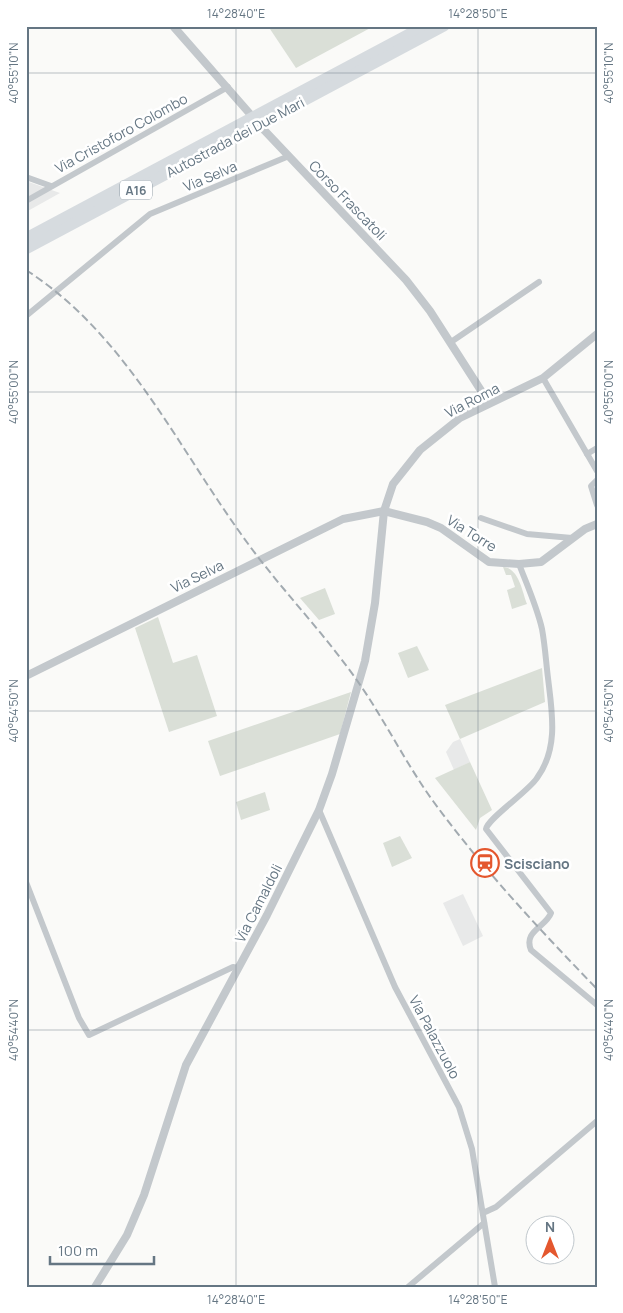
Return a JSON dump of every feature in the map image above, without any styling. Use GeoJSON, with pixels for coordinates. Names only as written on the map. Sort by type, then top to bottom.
{"type":"FeatureCollection","features":[{"type":"Feature","properties":{"kind":"highway","name":"Autostrada dei Due Mari"},"geometry":{"type":"LineString","coordinates":[[26,238],[270,113],[414,37],[425,29],[444,26]]}},
{"type":"Feature","properties":{"kind":"highway","name":"Autostrada dei Due Mari"},"geometry":{"type":"LineString","coordinates":[[26,249],[243,127]]}},
{"type":"Feature","properties":{"kind":"street","name":"Corso Frascatoli"},"geometry":{"type":"LineString","coordinates":[[173,26],[265,131],[406,280],[450,342],[489,403]]}},
{"type":"Feature","properties":{"kind":"street","name":"Via Cristoforo Colombo"},"geometry":{"type":"LineString","coordinates":[[28,198],[228,87]]}},
{"type":"Feature","properties":{"kind":"street","name":"Via Selva"},"geometry":{"type":"LineString","coordinates":[[26,316],[150,214],[289,156]]}},
{"type":"Feature","properties":{"kind":"street"},"geometry":{"type":"LineString","coordinates":[[26,177],[52,186]]}},
{"type":"Feature","properties":{"kind":"street"},"geometry":{"type":"LineString","coordinates":[[450,342],[539,282]]}},
{"type":"Feature","properties":{"kind":"street","name":"Via Roma"},"geometry":{"type":"LineString","coordinates":[[384,511],[393,484],[420,450],[460,418],[543,378],[597,334]]}},
{"type":"Feature","properties":{"kind":"street"},"geometry":{"type":"LineString","coordinates":[[543,378],[597,471]]}},
{"type":"Feature","properties":{"kind":"street"},"geometry":{"type":"LineString","coordinates":[[587,454],[597,448]]}},
{"type":"Feature","properties":{"kind":"street"},"geometry":{"type":"LineString","coordinates":[[597,480],[591,486],[597,505]]}},
{"type":"Feature","properties":{"kind":"street","name":"Via Selva"},"geometry":{"type":"LineString","coordinates":[[26,676],[343,519],[384,511]]}},
{"type":"Feature","properties":{"kind":"street","name":"Via Torre"},"geometry":{"type":"LineString","coordinates":[[384,511],[434,524],[489,562],[519,564],[541,562],[572,538],[597,524]]}},
{"type":"Feature","properties":{"kind":"street","name":"Via Camaldoli"},"geometry":{"type":"LineString","coordinates":[[95,1287],[127,1235],[144,1195],[186,1066],[319,810],[332,774],[365,662],[375,603],[384,511]]}},
{"type":"Feature","properties":{"kind":"street"},"geometry":{"type":"LineString","coordinates":[[481,518],[527,534],[572,538]]}},
{"type":"Feature","properties":{"kind":"street"},"geometry":{"type":"LineString","coordinates":[[519,564],[541,627],[552,717],[551,745],[544,767],[534,782],[522,796],[492,820],[486,828],[488,834],[551,913],[530,936],[531,950],[597,1005]]}},
{"type":"Feature","properties":{"kind":"street","name":"Via Palazzuolo"},"geometry":{"type":"LineString","coordinates":[[319,810],[395,987],[459,1107],[472,1149],[494,1287]]}},
{"type":"Feature","properties":{"kind":"street"},"geometry":{"type":"LineString","coordinates":[[26,882],[78,1018],[89,1035],[233,967],[238,968]]}},
{"type":"Feature","properties":{"kind":"street"},"geometry":{"type":"LineString","coordinates":[[483,1213],[496,1207],[597,1121]]}},
{"type":"Feature","properties":{"kind":"street"},"geometry":{"type":"LineString","coordinates":[[408,1287],[484,1223]]}},
{"type":"Feature","properties":{"kind":"shaded area"},"geometry":{"type":"Polygon","coordinates":[[[268,26],[374,26],[296,68],[268,26]]]}},
{"type":"Feature","properties":{"kind":"shaded area"},"geometry":{"type":"Polygon","coordinates":[[[26,181],[60,193],[26,212],[26,181]]]}},
{"type":"Feature","properties":{"kind":"shaded area"},"geometry":{"type":"Polygon","coordinates":[[[503,567],[513,571],[527,604],[512,609],[507,590],[515,587],[511,575],[506,575],[503,567]]]}},
{"type":"Feature","properties":{"kind":"shaded area"},"geometry":{"type":"Polygon","coordinates":[[[325,588],[335,614],[319,620],[300,598],[325,588]]]}},
{"type":"Feature","properties":{"kind":"shaded area"},"geometry":{"type":"Polygon","coordinates":[[[158,617],[173,663],[197,655],[217,716],[169,732],[135,628],[158,617]]]}},
{"type":"Feature","properties":{"kind":"shaded area"},"geometry":{"type":"Polygon","coordinates":[[[417,646],[429,670],[408,678],[398,653],[417,646]]]}},
{"type":"Feature","properties":{"kind":"shaded area"},"geometry":{"type":"Polygon","coordinates":[[[542,668],[545,702],[460,739],[445,705],[542,668]]]}},
{"type":"Feature","properties":{"kind":"shaded area"},"geometry":{"type":"Polygon","coordinates":[[[351,692],[340,734],[220,776],[208,741],[351,692]]]}},
{"type":"Feature","properties":{"kind":"shaded area"},"geometry":{"type":"Polygon","coordinates":[[[460,739],[470,762],[454,770],[446,752],[453,742],[460,739]]]}},
{"type":"Feature","properties":{"kind":"shaded area"},"geometry":{"type":"Polygon","coordinates":[[[470,762],[492,810],[480,818],[476,830],[435,778],[470,762]]]}},
{"type":"Feature","properties":{"kind":"shaded area"},"geometry":{"type":"Polygon","coordinates":[[[265,792],[270,810],[241,820],[236,802],[265,792]]]}},
{"type":"Feature","properties":{"kind":"shaded area"},"geometry":{"type":"Polygon","coordinates":[[[400,836],[412,858],[392,867],[383,843],[400,836]]]}},
{"type":"Feature","properties":{"kind":"shaded area"},"geometry":{"type":"Polygon","coordinates":[[[463,894],[483,936],[463,946],[443,903],[463,894]]]}},
{"type":"Feature","properties":{"kind":"railway"},"geometry":{"type":"LineString","coordinates":[[26,270],[61,296],[92,325],[120,357],[146,391],[241,534],[360,684],[433,801],[512,898],[597,989]]}},
{"type":"Feature","properties":{"kind":"place","name":"Scisciano"},"geometry":{"type":"Point","coordinates":[485,863]}}]}
